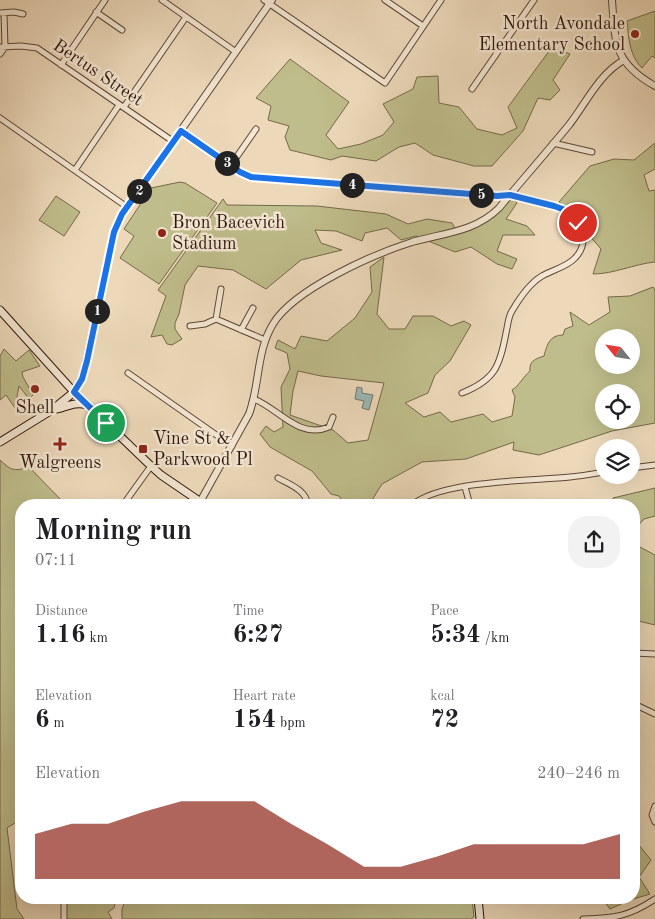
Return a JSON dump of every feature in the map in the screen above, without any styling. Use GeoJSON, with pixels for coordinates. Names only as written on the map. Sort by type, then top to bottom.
{"type":"FeatureCollection","features":[{"type":"Feature","properties":{"kind":"main road"},"geometry":{"type":"LineString","coordinates":[[0,310],[74,392],[151,466],[192,499]]}},
{"type":"Feature","properties":{"kind":"main road"},"geometry":{"type":"LineString","coordinates":[[0,442],[52,410],[74,392]]}},
{"type":"Feature","properties":{"kind":"main road"},"geometry":{"type":"LineString","coordinates":[[52,410],[74,404],[88,405]]}},
{"type":"Feature","properties":{"kind":"main road"},"geometry":{"type":"LineString","coordinates":[[479,904],[480,919]]}},
{"type":"Feature","properties":{"kind":"street"},"geometry":{"type":"LineString","coordinates":[[61,65],[105,0]]}},
{"type":"Feature","properties":{"kind":"street"},"geometry":{"type":"LineString","coordinates":[[162,0],[236,52]]}},
{"type":"Feature","properties":{"kind":"street"},"geometry":{"type":"LineString","coordinates":[[385,0],[423,26]]}},
{"type":"Feature","properties":{"kind":"street"},"geometry":{"type":"LineString","coordinates":[[74,392],[82,379],[87,361],[114,232],[119,219],[236,52],[268,1],[385,83],[441,0]]}},
{"type":"Feature","properties":{"kind":"street"},"geometry":{"type":"LineString","coordinates":[[472,89],[534,0]]}},
{"type":"Feature","properties":{"kind":"street"},"geometry":{"type":"LineString","coordinates":[[612,0],[615,39],[624,60],[638,75],[655,86]]}},
{"type":"Feature","properties":{"kind":"street"},"geometry":{"type":"LineString","coordinates":[[0,54],[2,47],[2,13],[14,12],[23,14]]}},
{"type":"Feature","properties":{"kind":"street"},"geometry":{"type":"LineString","coordinates":[[96,12],[122,30]]}},
{"type":"Feature","properties":{"kind":"street"},"geometry":{"type":"LineString","coordinates":[[75,170],[186,17]]}},
{"type":"Feature","properties":{"kind":"street","name":"Bertus Street"},"geometry":{"type":"LineString","coordinates":[[2,47],[21,46],[37,48],[174,142]]}},
{"type":"Feature","properties":{"kind":"street"},"geometry":{"type":"LineString","coordinates":[[199,499],[244,424],[254,399],[265,340],[282,312],[319,285],[384,252],[414,242],[457,232],[480,223],[496,211],[554,143],[581,109],[602,78],[624,60]]}},
{"type":"Feature","properties":{"kind":"street"},"geometry":{"type":"LineString","coordinates":[[0,118],[127,207]]}},
{"type":"Feature","properties":{"kind":"street"},"geometry":{"type":"LineString","coordinates":[[231,166],[256,129]]}},
{"type":"Feature","properties":{"kind":"street"},"geometry":{"type":"LineString","coordinates":[[181,131],[245,175],[257,178],[502,197],[510,195],[554,206],[565,210],[574,218],[581,228],[583,243],[579,254],[573,260],[543,275],[529,288],[511,312],[502,357],[498,366],[486,381],[478,387],[462,392]]}},
{"type":"Feature","properties":{"kind":"street"},"geometry":{"type":"LineString","coordinates":[[554,143],[592,152]]}},
{"type":"Feature","properties":{"kind":"street"},"geometry":{"type":"LineString","coordinates":[[216,319],[221,289]]}},
{"type":"Feature","properties":{"kind":"street"},"geometry":{"type":"LineString","coordinates":[[241,330],[253,308]]}},
{"type":"Feature","properties":{"kind":"street"},"geometry":{"type":"LineString","coordinates":[[190,326],[205,324],[216,319],[265,340]]}},
{"type":"Feature","properties":{"kind":"street"},"geometry":{"type":"LineString","coordinates":[[128,373],[232,446]]}},
{"type":"Feature","properties":{"kind":"street"},"geometry":{"type":"LineString","coordinates":[[254,399],[270,407],[292,424],[304,428],[324,429],[330,426],[333,416]]}},
{"type":"Feature","properties":{"kind":"street"},"geometry":{"type":"LineString","coordinates":[[640,467],[655,465]]}},
{"type":"Feature","properties":{"kind":"street"},"geometry":{"type":"LineString","coordinates":[[128,499],[151,466]]}},
{"type":"Feature","properties":{"kind":"street"},"geometry":{"type":"LineString","coordinates":[[423,499],[430,495],[465,487],[498,482],[572,477],[595,473]]}},
{"type":"Feature","properties":{"kind":"street"},"geometry":{"type":"LineString","coordinates":[[278,478],[303,493],[307,499]]}},
{"type":"Feature","properties":{"kind":"street"},"geometry":{"type":"LineString","coordinates":[[465,487],[468,499]]}},
{"type":"Feature","properties":{"kind":"street"},"geometry":{"type":"LineString","coordinates":[[640,653],[655,654]]}},
{"type":"Feature","properties":{"kind":"street"},"geometry":{"type":"LineString","coordinates":[[640,707],[655,714]]}},
{"type":"Feature","properties":{"kind":"street"},"geometry":{"type":"LineString","coordinates":[[655,806],[652,812],[655,822]]}},
{"type":"Feature","properties":{"kind":"street"},"geometry":{"type":"LineString","coordinates":[[583,919],[618,917],[638,910],[655,899]]}},
{"type":"Feature","properties":{"kind":"street"},"geometry":{"type":"LineString","coordinates":[[64,904],[64,919]]}},
{"type":"Feature","properties":{"kind":"shaded area"},"geometry":{"type":"Polygon","coordinates":[[[655,11],[655,58],[652,56],[642,68],[632,52],[627,21],[655,11]]]}},
{"type":"Feature","properties":{"kind":"shaded area"},"geometry":{"type":"Polygon","coordinates":[[[552,47],[570,54],[553,80],[560,90],[550,100],[538,98],[523,131],[492,166],[474,166],[433,155],[415,143],[399,147],[376,161],[342,156],[331,160],[290,150],[285,137],[289,126],[268,120],[271,106],[256,98],[290,59],[349,102],[326,135],[338,149],[361,144],[383,135],[394,122],[383,104],[413,89],[417,77],[438,76],[439,103],[459,107],[477,129],[502,135],[517,128],[508,107],[552,47]]]}},
{"type":"Feature","properties":{"kind":"shaded area"},"geometry":{"type":"Polygon","coordinates":[[[655,143],[655,169],[644,175],[649,191],[655,190],[655,262],[593,274],[601,249],[577,215],[559,202],[590,166],[614,159],[634,160],[655,143]]]}},
{"type":"Feature","properties":{"kind":"shaded area","name":"Bron Bacevich Stadium"},"geometry":{"type":"Polygon","coordinates":[[[180,182],[185,183],[217,203],[159,284],[120,258],[134,236],[124,229],[151,188],[180,182]]]}},
{"type":"Feature","properties":{"kind":"shaded area"},"geometry":{"type":"Polygon","coordinates":[[[510,195],[517,203],[506,219],[527,226],[535,235],[503,235],[497,251],[517,259],[512,269],[497,264],[471,247],[455,252],[416,236],[401,240],[387,228],[365,233],[362,241],[336,231],[315,230],[321,243],[342,250],[301,260],[266,289],[233,270],[198,266],[185,285],[179,314],[175,323],[175,329],[182,339],[172,345],[167,344],[162,335],[151,337],[166,296],[158,290],[223,199],[227,205],[317,206],[386,214],[408,224],[427,219],[452,223],[457,231],[480,223],[510,195]]]}},
{"type":"Feature","properties":{"kind":"shaded area"},"geometry":{"type":"Polygon","coordinates":[[[56,196],[80,212],[64,236],[39,220],[56,196]]]}},
{"type":"Feature","properties":{"kind":"shaded area"},"geometry":{"type":"Polygon","coordinates":[[[384,257],[377,314],[389,329],[405,329],[413,316],[433,316],[451,326],[464,321],[471,325],[450,361],[435,375],[428,393],[405,403],[424,417],[440,412],[451,422],[483,414],[492,422],[512,416],[515,397],[512,390],[530,371],[530,365],[533,361],[544,356],[552,338],[563,335],[565,329],[573,326],[570,312],[589,325],[610,312],[608,297],[630,296],[653,287],[655,290],[655,423],[640,426],[640,384],[595,384],[595,429],[623,429],[539,455],[513,450],[514,442],[466,459],[422,462],[382,484],[373,499],[341,499],[339,496],[331,494],[312,471],[270,447],[260,434],[266,426],[274,432],[283,427],[281,387],[290,369],[287,353],[275,348],[278,340],[295,349],[301,336],[327,341],[355,318],[372,292],[370,267],[384,257]],[[298,371],[290,415],[333,430],[348,443],[368,440],[384,383],[321,376],[298,371]]]}},
{"type":"Feature","properties":{"kind":"shaded area"},"geometry":{"type":"Polygon","coordinates":[[[4,349],[16,361],[29,350],[40,366],[22,372],[33,395],[29,399],[19,386],[17,397],[20,404],[15,408],[6,395],[0,400],[0,356],[4,349]]]}},
{"type":"Feature","properties":{"kind":"shaded area"},"geometry":{"type":"Polygon","coordinates":[[[0,460],[13,469],[29,467],[60,499],[15,499],[15,823],[7,828],[15,904],[24,919],[0,919],[0,460]]]}},
{"type":"Feature","properties":{"kind":"shaded area"},"geometry":{"type":"Polygon","coordinates":[[[655,488],[655,516],[644,519],[640,523],[640,499],[613,498],[655,488]]]}},
{"type":"Feature","properties":{"kind":"shaded area"},"geometry":{"type":"Polygon","coordinates":[[[640,547],[655,555],[655,625],[640,621],[640,547]]]}},
{"type":"Feature","properties":{"kind":"shaded area"},"geometry":{"type":"Polygon","coordinates":[[[640,846],[651,860],[640,876],[640,846]]]}},
{"type":"Feature","properties":{"kind":"shaded area"},"geometry":{"type":"Polygon","coordinates":[[[640,879],[650,894],[640,897],[640,879]]]}},
{"type":"Feature","properties":{"kind":"shaded area"},"geometry":{"type":"Polygon","coordinates":[[[66,904],[115,904],[114,908],[108,912],[112,919],[65,919],[66,904]]]}},
{"type":"Feature","properties":{"kind":"shaded area"},"geometry":{"type":"Polygon","coordinates":[[[124,904],[473,904],[474,917],[471,919],[122,919],[124,904]]]}},
{"type":"Feature","properties":{"kind":"shaded area"},"geometry":{"type":"Polygon","coordinates":[[[606,904],[621,904],[610,909],[606,904]]]}},
{"type":"Feature","properties":{"kind":"water"},"geometry":{"type":"Polygon","coordinates":[[[357,387],[362,388],[362,393],[373,395],[369,410],[362,408],[364,401],[355,399],[357,387]]]}},
{"type":"Feature","properties":{"kind":"place","name":"North Avondale Elementary School"},"geometry":{"type":"Point","coordinates":[635,34]}},
{"type":"Feature","properties":{"kind":"place","name":"Bron Bacevich Stadium"},"geometry":{"type":"Point","coordinates":[162,233]}},
{"type":"Feature","properties":{"kind":"place","name":"Shell"},"geometry":{"type":"Point","coordinates":[35,389]}},
{"type":"Feature","properties":{"kind":"place","name":"Walgreens"},"geometry":{"type":"Point","coordinates":[60,444]}},
{"type":"Feature","properties":{"kind":"place","name":"Vine St & Parkwood Pl"},"geometry":{"type":"Point","coordinates":[143,449]}},
{"type":"Feature","properties":{"kind":"route"},"geometry":{"type":"LineString","coordinates":[[106,423],[74,392],[82,379],[87,361],[114,232],[122,214],[181,131],[240,172],[251,177],[502,197],[510,195],[565,210],[578,223]]}}]}
